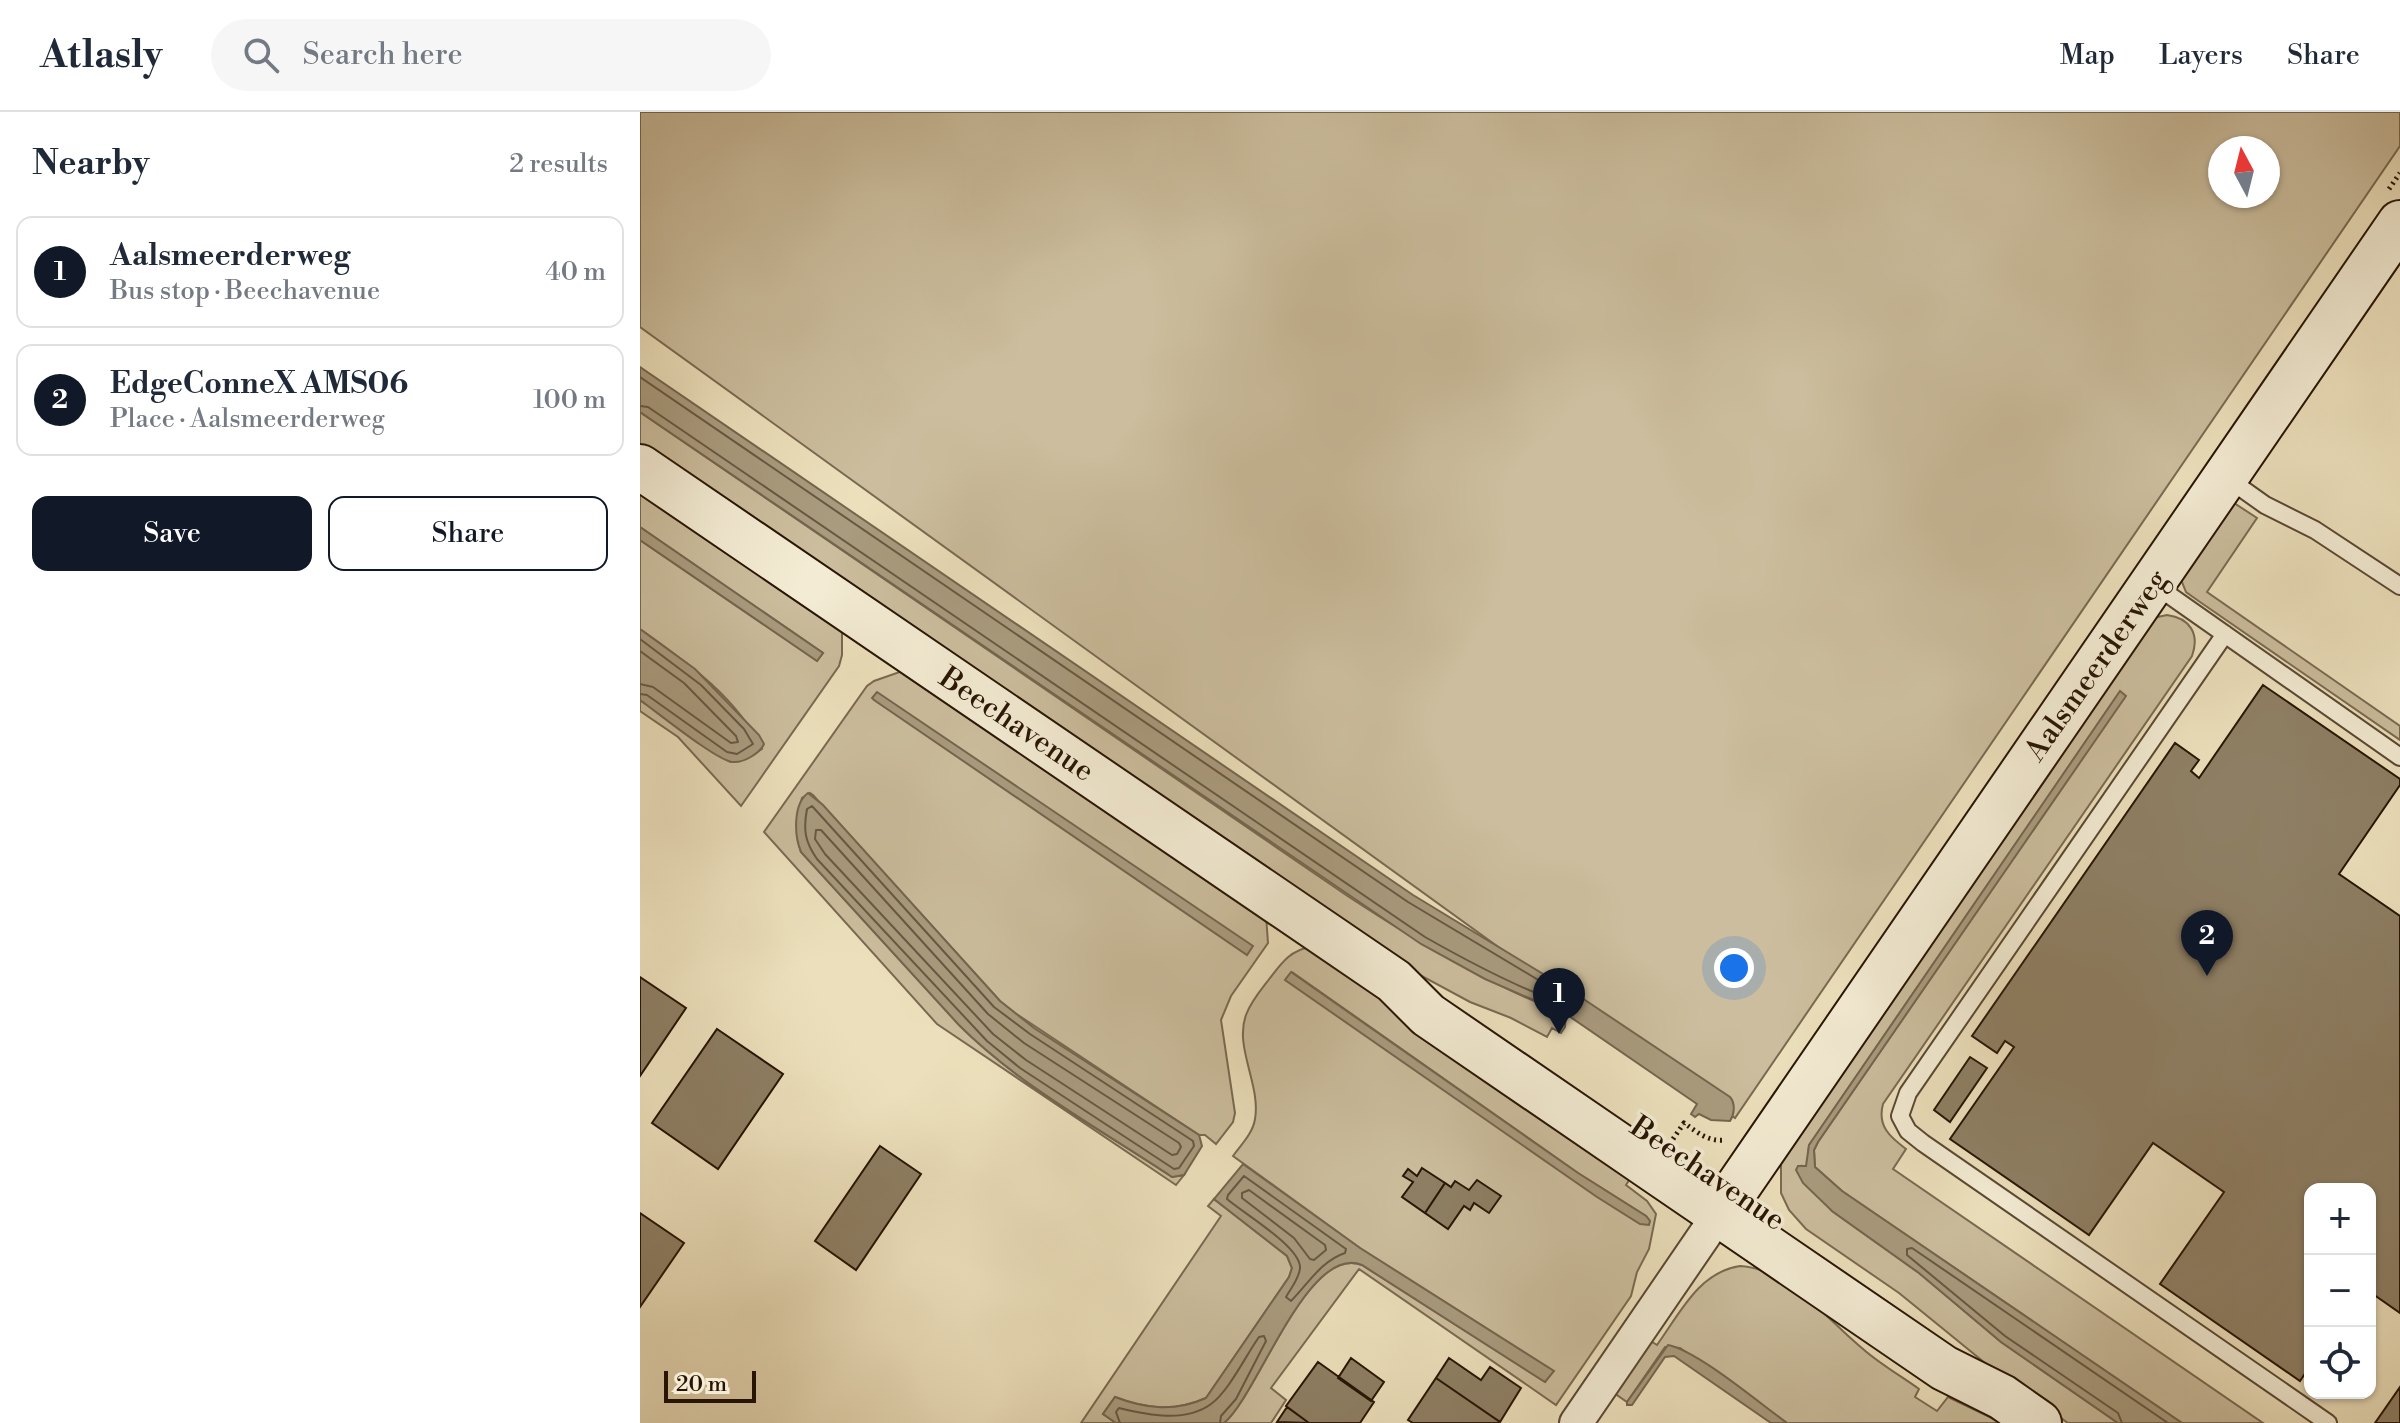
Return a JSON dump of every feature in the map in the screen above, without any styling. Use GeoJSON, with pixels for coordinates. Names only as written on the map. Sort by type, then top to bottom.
{"type":"FeatureCollection","features":[{"type":"Feature","properties":{"kind":"street","name":"Aalsmeerderweg"},"geometry":{"type":"LineString","coordinates":[[1576,1423],[2400,223]]}},
{"type":"Feature","properties":{"kind":"street","name":"Beechavenue"},"geometry":{"type":"LineString","coordinates":[[640,467],[1394,981],[1428,1015],[1727,1202],[1897,1303],[1959,1353],[2002,1397],[2039,1423]]}},
{"type":"Feature","properties":{"kind":"lane"},"geometry":{"type":"LineString","coordinates":[[2226,477],[2265,505],[2315,530],[2400,586]]}},
{"type":"Feature","properties":{"kind":"lane"},"geometry":{"type":"LineString","coordinates":[[2152,583],[2400,757]]}},
{"type":"Feature","properties":{"kind":"lane"},"geometry":{"type":"LineString","coordinates":[[2225,634],[1908,1093],[1900,1116],[1908,1131],[1923,1143],[2328,1423]]}},
{"type":"Feature","properties":{"kind":"shaded area"},"geometry":{"type":"Polygon","coordinates":[[[640,112],[2400,112],[2400,146],[1735,1118],[640,327],[640,112]]]}},
{"type":"Feature","properties":{"kind":"shaded area"},"geometry":{"type":"Polygon","coordinates":[[[640,412],[1349,897],[1454,962],[1566,1014],[1561,1033],[1552,1028],[1547,1037],[1511,1018],[1470,1002],[1392,960],[640,447],[640,412]]]}},
{"type":"Feature","properties":{"kind":"shaded area"},"geometry":{"type":"Polygon","coordinates":[[[640,487],[842,625],[839,666],[741,806],[678,737],[640,711],[640,700],[730,762],[748,758],[762,749],[724,696],[692,667],[640,629],[640,540],[817,661],[823,653],[640,527],[640,487]]]}},
{"type":"Feature","properties":{"kind":"shaded area"},"geometry":{"type":"Polygon","coordinates":[[[2228,499],[2257,518],[2207,592],[2400,726],[2400,740],[2186,592],[2180,577],[2228,499]]]}},
{"type":"Feature","properties":{"kind":"shaded area"},"geometry":{"type":"Polygon","coordinates":[[[2167,615],[2182,620],[2191,628],[2195,641],[2192,656],[1883,1104],[1882,1119],[1890,1135],[1906,1149],[1893,1169],[2263,1423],[2182,1423],[1842,1191],[1815,1167],[1814,1150],[1818,1142],[2125,696],[2120,692],[1809,1145],[1807,1167],[1803,1166],[1832,1211],[1919,1273],[2001,1342],[2118,1423],[2068,1423],[2001,1376],[1899,1293],[1806,1229],[1789,1210],[1781,1193],[1781,1159],[2153,618],[2167,615]]]}},
{"type":"Feature","properties":{"kind":"shaded area"},"geometry":{"type":"Polygon","coordinates":[[[908,669],[1266,915],[1268,943],[1231,996],[1221,1020],[1235,1113],[1233,1122],[1216,1144],[1000,1001],[813,795],[810,793],[802,798],[797,825],[801,852],[959,1025],[1008,1068],[1061,1106],[1172,1177],[1184,1175],[1176,1185],[937,1024],[764,832],[867,686],[908,669]]]}},
{"type":"Feature","properties":{"kind":"shaded area"},"geometry":{"type":"Polygon","coordinates":[[[1312,946],[1637,1168],[1626,1185],[1647,1201],[1656,1214],[1649,1249],[1637,1272],[1631,1296],[1556,1405],[1359,1269],[1271,1388],[1286,1400],[1271,1423],[1224,1423],[1304,1298],[1322,1276],[1342,1264],[1362,1265],[1545,1382],[1553,1371],[1360,1248],[1233,1156],[1249,1134],[1255,1119],[1256,1106],[1243,1040],[1246,1015],[1256,996],[1279,967],[1292,954],[1312,946]],[[1292,972],[1286,979],[1650,1221],[1292,972]]]}},
{"type":"Feature","properties":{"kind":"shaded area"},"geometry":{"type":"Polygon","coordinates":[[[1214,1199],[1287,1256],[1292,1268],[1289,1277],[1206,1398],[1183,1405],[1160,1407],[1115,1397],[1103,1414],[1116,1423],[1081,1423],[1221,1216],[1208,1206],[1214,1199]]]}},
{"type":"Feature","properties":{"kind":"shaded area"},"geometry":{"type":"Polygon","coordinates":[[[1740,1266],[1758,1269],[1791,1286],[1870,1354],[1919,1389],[1915,1397],[1937,1411],[1948,1397],[2002,1423],[1787,1423],[1680,1348],[1665,1347],[1627,1402],[1614,1393],[1649,1340],[1657,1345],[1702,1285],[1713,1276],[1740,1266]]]}},
{"type":"Feature","properties":{"kind":"water"},"geometry":{"type":"Polygon","coordinates":[[[640,367],[1413,895],[1576,994],[1730,1097],[1734,1109],[1730,1121],[1711,1120],[1699,1114],[1695,1117],[1691,1114],[1697,1104],[1566,1014],[1485,979],[1421,944],[640,412],[640,367]]]}},
{"type":"Feature","properties":{"kind":"water"},"geometry":{"type":"Polygon","coordinates":[[[640,527],[823,653],[817,661],[640,540],[640,527]]]}},
{"type":"Feature","properties":{"kind":"water"},"geometry":{"type":"Polygon","coordinates":[[[640,629],[695,669],[759,735],[764,744],[759,751],[742,761],[725,760],[640,700],[640,629]]]}},
{"type":"Feature","properties":{"kind":"water"},"geometry":{"type":"Polygon","coordinates":[[[2120,691],[2126,696],[1818,1142],[1814,1150],[1815,1167],[1842,1191],[2182,1423],[2118,1423],[2001,1342],[1919,1273],[1832,1211],[1803,1183],[1796,1170],[1798,1166],[1806,1166],[1809,1145],[2120,691]]]}},
{"type":"Feature","properties":{"kind":"water"},"geometry":{"type":"Polygon","coordinates":[[[877,692],[1253,946],[1247,955],[874,700],[872,698],[877,692]]]}},
{"type":"Feature","properties":{"kind":"water"},"geometry":{"type":"Polygon","coordinates":[[[808,793],[823,805],[1000,1001],[1034,1028],[1199,1135],[1202,1146],[1184,1175],[1172,1177],[1061,1106],[1008,1068],[959,1025],[801,852],[796,820],[800,804],[808,793]]]}},
{"type":"Feature","properties":{"kind":"water"},"geometry":{"type":"Polygon","coordinates":[[[1291,972],[1578,1173],[1646,1216],[1649,1225],[1640,1224],[1597,1197],[1285,980],[1291,972]]]}},
{"type":"Feature","properties":{"kind":"water"},"geometry":{"type":"Polygon","coordinates":[[[1243,1164],[1360,1248],[1554,1371],[1545,1382],[1362,1265],[1342,1264],[1322,1276],[1304,1298],[1224,1423],[1116,1423],[1103,1414],[1115,1397],[1160,1407],[1183,1405],[1206,1398],[1289,1277],[1292,1268],[1287,1256],[1214,1199],[1243,1164]]]}},
{"type":"Feature","properties":{"kind":"water"},"geometry":{"type":"Polygon","coordinates":[[[1668,1345],[1711,1367],[1787,1423],[1771,1423],[1674,1356],[1665,1357],[1632,1405],[1627,1405],[1668,1345]]]}},
{"type":"Feature","properties":{"kind":"building"},"geometry":{"type":"Polygon","coordinates":[[[2263,685],[2400,779],[2400,785],[2339,874],[2400,916],[2400,1313],[2376,1296],[2376,1183],[2304,1183],[2304,1375],[2300,1381],[2160,1284],[2224,1192],[2153,1143],[2089,1235],[1950,1139],[2014,1047],[2005,1041],[1997,1053],[1972,1036],[2175,743],[2199,760],[2191,771],[2199,778],[2263,685]]]}},
{"type":"Feature","properties":{"kind":"building"},"geometry":{"type":"Polygon","coordinates":[[[640,977],[686,1008],[640,1076],[640,977]]]}},
{"type":"Feature","properties":{"kind":"building"},"geometry":{"type":"Polygon","coordinates":[[[717,1029],[783,1074],[718,1169],[652,1123],[717,1029]]]}},
{"type":"Feature","properties":{"kind":"building"},"geometry":{"type":"Polygon","coordinates":[[[1970,1057],[1987,1068],[1950,1122],[1934,1110],[1970,1057]]]}},
{"type":"Feature","properties":{"kind":"building"},"geometry":{"type":"Polygon","coordinates":[[[880,1146],[921,1174],[856,1270],[815,1241],[880,1146]]]}},
{"type":"Feature","properties":{"kind":"building"},"geometry":{"type":"Polygon","coordinates":[[[1422,1168],[1445,1183],[1425,1213],[1402,1197],[1413,1182],[1403,1176],[1408,1169],[1417,1176],[1422,1168]]]}},
{"type":"Feature","properties":{"kind":"building"},"geometry":{"type":"Polygon","coordinates":[[[1477,1180],[1501,1196],[1489,1213],[1474,1203],[1470,1210],[1464,1206],[1448,1229],[1425,1213],[1445,1183],[1451,1187],[1455,1181],[1469,1190],[1477,1180]]]}},
{"type":"Feature","properties":{"kind":"building"},"geometry":{"type":"Polygon","coordinates":[[[640,1213],[684,1243],[640,1307],[640,1213]]]}},
{"type":"Feature","properties":{"kind":"building"},"geometry":{"type":"Polygon","coordinates":[[[1351,1358],[1384,1382],[1371,1401],[1338,1378],[1351,1358]]]}},
{"type":"Feature","properties":{"kind":"building"},"geometry":{"type":"Polygon","coordinates":[[[1449,1358],[1481,1380],[1490,1367],[1521,1388],[1500,1422],[1436,1378],[1449,1358]]]}},
{"type":"Feature","properties":{"kind":"building"},"geometry":{"type":"Polygon","coordinates":[[[1318,1362],[1374,1402],[1360,1423],[1309,1423],[1286,1406],[1318,1362]]]}},
{"type":"Feature","properties":{"kind":"building"},"geometry":{"type":"Polygon","coordinates":[[[1436,1378],[1500,1422],[1413,1423],[1408,1420],[1436,1378]]]}},
{"type":"Feature","properties":{"kind":"building"},"geometry":{"type":"Polygon","coordinates":[[[2400,1387],[2400,1423],[2375,1423],[2400,1387]]]}},
{"type":"Feature","properties":{"kind":"building"},"geometry":{"type":"Polygon","coordinates":[[[1287,1407],[1309,1423],[1277,1422],[1287,1407]]]}},
{"type":"Feature","properties":{"kind":"place","name":"EdgeConneX AMS06"},"geometry":{"type":"Point","coordinates":[2207,976]}},
{"type":"Feature","properties":{"kind":"place","name":"Aalsmeerderweg"},"geometry":{"type":"Point","coordinates":[1559,1034]}}]}
